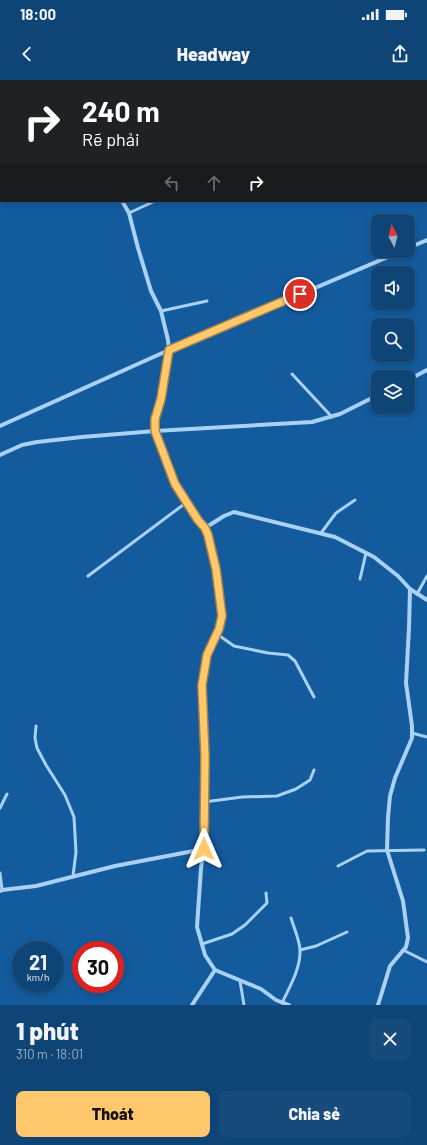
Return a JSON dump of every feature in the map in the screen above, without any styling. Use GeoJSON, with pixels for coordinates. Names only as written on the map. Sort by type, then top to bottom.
{"type":"FeatureCollection","features":[{"type":"Feature","properties":{"kind":"street"},"geometry":{"type":"LineString","coordinates":[[123,202],[129,213],[151,291],[161,311],[169,350],[161,399],[155,419],[155,431],[175,484],[205,528],[211,544],[221,604],[222,616],[219,629],[207,655],[202,685],[205,756],[204,849],[200,868],[197,927],[205,955],[215,970],[261,989],[282,1003],[289,1005]]}},
{"type":"Feature","properties":{"kind":"street"},"geometry":{"type":"LineString","coordinates":[[415,245],[427,240]]}},
{"type":"Feature","properties":{"kind":"street"},"geometry":{"type":"LineString","coordinates":[[0,426],[169,350],[386,258]]}},
{"type":"Feature","properties":{"kind":"street"},"geometry":{"type":"LineString","coordinates":[[415,376],[427,370]]}},
{"type":"Feature","properties":{"kind":"street"},"geometry":{"type":"LineString","coordinates":[[0,455],[22,445],[82,437],[155,431],[312,422],[332,417],[371,398]]}},
{"type":"Feature","properties":{"kind":"street"},"geometry":{"type":"LineString","coordinates":[[205,528],[224,516],[234,512],[335,537],[374,557],[410,589],[427,600]]}},
{"type":"Feature","properties":{"kind":"street"},"geometry":{"type":"LineString","coordinates":[[378,1005],[390,966],[406,947],[408,938],[403,901],[387,850],[390,796],[395,778],[412,738],[412,726],[406,683],[410,589]]}},
{"type":"Feature","properties":{"kind":"street"},"geometry":{"type":"LineString","coordinates":[[1,890],[36,886],[115,866],[204,849]]}},
{"type":"Feature","properties":{"kind":"street"},"geometry":{"type":"LineString","coordinates":[[192,1005],[215,970]]}},
{"type":"Feature","properties":{"kind":"lane"},"geometry":{"type":"LineString","coordinates":[[129,213],[153,202]]}},
{"type":"Feature","properties":{"kind":"lane"},"geometry":{"type":"LineString","coordinates":[[161,311],[207,302]]}},
{"type":"Feature","properties":{"kind":"lane"},"geometry":{"type":"LineString","coordinates":[[292,374],[332,417]]}},
{"type":"Feature","properties":{"kind":"lane"},"geometry":{"type":"LineString","coordinates":[[321,533],[336,513],[355,500]]}},
{"type":"Feature","properties":{"kind":"lane"},"geometry":{"type":"LineString","coordinates":[[88,576],[187,502]]}},
{"type":"Feature","properties":{"kind":"lane"},"geometry":{"type":"LineString","coordinates":[[360,579],[366,553]]}},
{"type":"Feature","properties":{"kind":"lane"},"geometry":{"type":"LineString","coordinates":[[418,594],[427,576]]}},
{"type":"Feature","properties":{"kind":"lane"},"geometry":{"type":"LineString","coordinates":[[217,634],[234,646],[262,653],[288,655],[295,661],[314,697]]}},
{"type":"Feature","properties":{"kind":"lane"},"geometry":{"type":"LineString","coordinates":[[36,726],[35,738],[37,748],[65,795],[74,817],[76,852],[73,876]]}},
{"type":"Feature","properties":{"kind":"lane"},"geometry":{"type":"LineString","coordinates":[[412,733],[427,737]]}},
{"type":"Feature","properties":{"kind":"lane"},"geometry":{"type":"LineString","coordinates":[[204,802],[242,797],[277,796],[296,789],[310,780],[314,770]]}},
{"type":"Feature","properties":{"kind":"lane"},"geometry":{"type":"LineString","coordinates":[[0,808],[7,794]]}},
{"type":"Feature","properties":{"kind":"lane"},"geometry":{"type":"LineString","coordinates":[[338,866],[367,851],[424,850]]}},
{"type":"Feature","properties":{"kind":"lane"},"geometry":{"type":"LineString","coordinates":[[0,872],[1,890]]}},
{"type":"Feature","properties":{"kind":"lane"},"geometry":{"type":"LineString","coordinates":[[202,944],[232,934],[245,925],[267,903],[266,893]]}},
{"type":"Feature","properties":{"kind":"lane"},"geometry":{"type":"LineString","coordinates":[[282,1003],[294,978],[299,962],[299,942],[291,918]]}},
{"type":"Feature","properties":{"kind":"lane"},"geometry":{"type":"LineString","coordinates":[[300,950],[316,946],[347,932]]}},
{"type":"Feature","properties":{"kind":"lane"},"geometry":{"type":"LineString","coordinates":[[403,950],[427,962]]}},
{"type":"Feature","properties":{"kind":"lane"},"geometry":{"type":"LineString","coordinates":[[240,981],[244,1005]]}},
{"type":"Feature","properties":{"kind":"route"},"geometry":{"type":"LineString","coordinates":[[204,849],[205,756],[202,685],[207,655],[219,629],[222,616],[221,604],[216,569],[208,535],[205,528],[198,520],[175,484],[155,431],[155,419],[161,399],[169,350],[300,294]]}}]}
